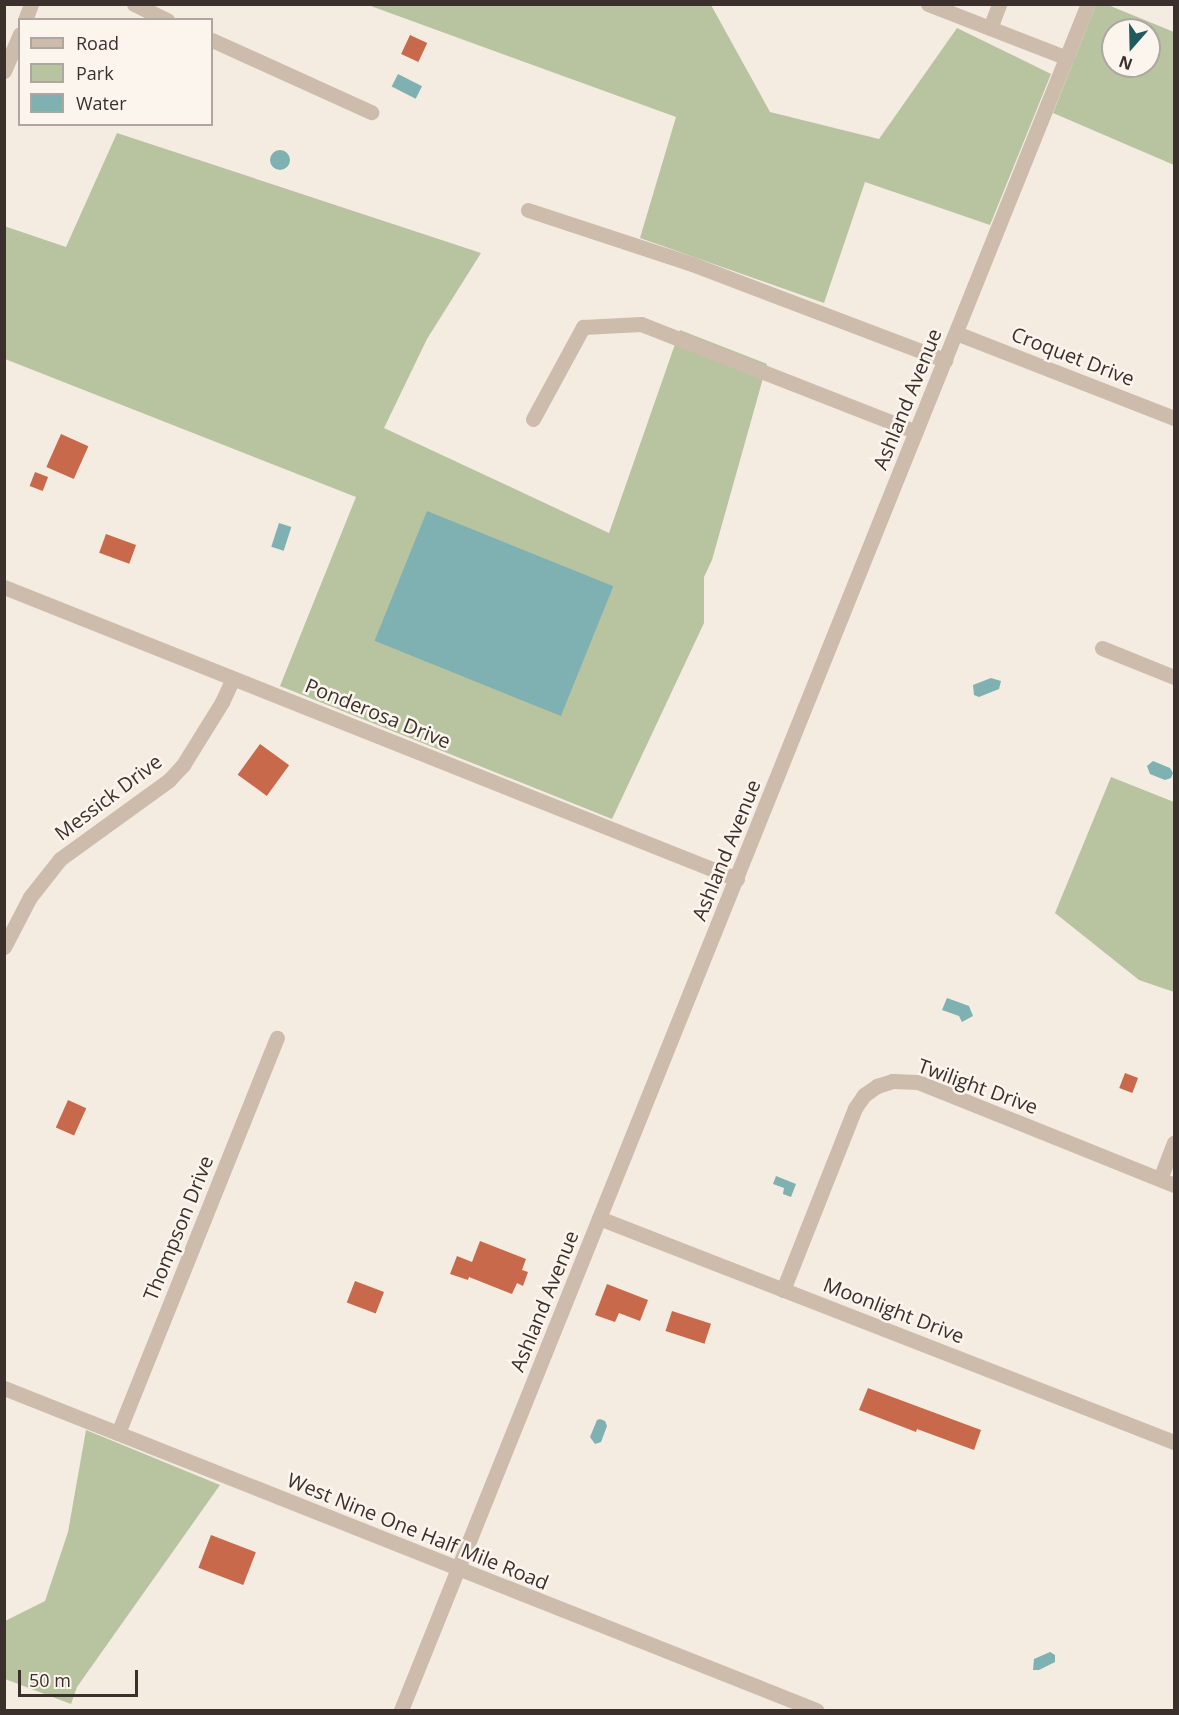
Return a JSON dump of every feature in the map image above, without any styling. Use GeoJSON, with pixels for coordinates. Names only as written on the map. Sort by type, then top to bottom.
{"type":"FeatureCollection","features":[{"type":"Feature","properties":{"kind":"street"},"geometry":{"type":"LineString","coordinates":[[134,4],[163,18]]}},
{"type":"Feature","properties":{"kind":"street"},"geometry":{"type":"LineString","coordinates":[[928,4],[1067,58]]}},
{"type":"Feature","properties":{"kind":"street"},"geometry":{"type":"LineString","coordinates":[[990,28],[999,4]]}},
{"type":"Feature","properties":{"kind":"street","name":"Ashland Avenue"},"geometry":{"type":"LineString","coordinates":[[401,1710],[1088,4]]}},
{"type":"Feature","properties":{"kind":"street"},"geometry":{"type":"LineString","coordinates":[[4,71],[18,39]]}},
{"type":"Feature","properties":{"kind":"street"},"geometry":{"type":"LineString","coordinates":[[213,40],[371,112]]}},
{"type":"Feature","properties":{"kind":"street"},"geometry":{"type":"LineString","coordinates":[[528,210],[692,264],[945,360]]}},
{"type":"Feature","properties":{"kind":"street"},"geometry":{"type":"LineString","coordinates":[[533,419],[583,327],[641,324],[916,432]]}},
{"type":"Feature","properties":{"kind":"street","name":"Croquet Drive"},"geometry":{"type":"LineString","coordinates":[[956,333],[1174,418]]}},
{"type":"Feature","properties":{"kind":"street","name":"Ponderosa Drive"},"geometry":{"type":"LineString","coordinates":[[4,587],[736,879]]}},
{"type":"Feature","properties":{"kind":"street"},"geometry":{"type":"LineString","coordinates":[[1101,648],[1174,677]]}},
{"type":"Feature","properties":{"kind":"street","name":"Messick Drive"},"geometry":{"type":"LineString","coordinates":[[4,947],[30,897],[60,859],[169,780],[183,765],[222,702],[233,678]]}},
{"type":"Feature","properties":{"kind":"street","name":"Thompson Drive"},"geometry":{"type":"LineString","coordinates":[[118,1433],[278,1038]]}},
{"type":"Feature","properties":{"kind":"street","name":"Twilight Drive"},"geometry":{"type":"LineString","coordinates":[[783,1290],[855,1108],[864,1095],[877,1086],[892,1081],[918,1082],[1174,1185]]}},
{"type":"Feature","properties":{"kind":"street"},"geometry":{"type":"LineString","coordinates":[[1160,1179],[1174,1143]]}},
{"type":"Feature","properties":{"kind":"street","name":"Moonlight Drive"},"geometry":{"type":"LineString","coordinates":[[599,1218],[1174,1442]]}},
{"type":"Feature","properties":{"kind":"street","name":"West Nine One Half Mile Road"},"geometry":{"type":"LineString","coordinates":[[4,1388],[816,1710]]}},
{"type":"Feature","properties":{"kind":"green space"},"geometry":{"type":"Polygon","coordinates":[[[368,5],[711,5],[770,112],[879,139],[957,28],[1051,74],[990,225],[865,182],[824,303],[640,238],[676,117],[368,5]]]}},
{"type":"Feature","properties":{"kind":"green space"},"geometry":{"type":"Polygon","coordinates":[[[1096,5],[1108,5],[1140,18],[1101,18],[1101,78],[1161,78],[1161,27],[1174,32],[1174,165],[1053,113],[1096,5]]]}},
{"type":"Feature","properties":{"kind":"green space"},"geometry":{"type":"Polygon","coordinates":[[[117,133],[481,253],[427,339],[384,428],[609,533],[680,330],[767,364],[712,560],[704,577],[704,623],[612,819],[280,686],[356,497],[5,359],[4,226],[66,247],[117,133]]]}},
{"type":"Feature","properties":{"kind":"green space"},"geometry":{"type":"Polygon","coordinates":[[[1111,777],[1174,802],[1174,992],[1139,980],[1055,913],[1111,777]]]}},
{"type":"Feature","properties":{"kind":"green space"},"geometry":{"type":"Polygon","coordinates":[[[86,1430],[220,1485],[77,1687],[71,1704],[5,1679],[5,1621],[45,1601],[68,1532],[86,1430]]]}},
{"type":"Feature","properties":{"kind":"water"},"geometry":{"type":"Polygon","coordinates":[[[398,74],[422,86],[416,99],[392,86],[398,74]]]}},
{"type":"Feature","properties":{"kind":"water"},"geometry":{"type":"Polygon","coordinates":[[[280,150],[287,153],[290,160],[287,167],[280,170],[273,167],[270,160],[273,153],[280,150]]]}},
{"type":"Feature","properties":{"kind":"water"},"geometry":{"type":"Polygon","coordinates":[[[427,511],[613,586],[561,716],[375,641],[427,511]]]}},
{"type":"Feature","properties":{"kind":"water"},"geometry":{"type":"Polygon","coordinates":[[[279,523],[291,527],[284,551],[271,547],[279,523]]]}},
{"type":"Feature","properties":{"kind":"water"},"geometry":{"type":"Polygon","coordinates":[[[991,678],[1001,681],[999,689],[979,697],[974,695],[973,685],[991,678]]]}},
{"type":"Feature","properties":{"kind":"water"},"geometry":{"type":"Polygon","coordinates":[[[1153,761],[1170,768],[1173,773],[1171,778],[1165,780],[1150,774],[1147,766],[1153,761]]]}},
{"type":"Feature","properties":{"kind":"water"},"geometry":{"type":"Polygon","coordinates":[[[947,998],[969,1006],[973,1016],[962,1022],[959,1016],[942,1010],[947,998]]]}},
{"type":"Feature","properties":{"kind":"water"},"geometry":{"type":"Polygon","coordinates":[[[776,1176],[796,1184],[791,1197],[783,1194],[784,1188],[773,1184],[776,1176]]]}},
{"type":"Feature","properties":{"kind":"water"},"geometry":{"type":"Polygon","coordinates":[[[597,1420],[605,1421],[607,1426],[601,1442],[595,1444],[590,1437],[597,1420]]]}},
{"type":"Feature","properties":{"kind":"water"},"geometry":{"type":"Polygon","coordinates":[[[1050,1652],[1055,1655],[1055,1662],[1039,1670],[1033,1670],[1034,1659],[1050,1652]]]}},
{"type":"Feature","properties":{"kind":"building"},"geometry":{"type":"Polygon","coordinates":[[[410,35],[427,43],[418,62],[401,54],[410,35]]]}},
{"type":"Feature","properties":{"kind":"building"},"geometry":{"type":"Polygon","coordinates":[[[61,434],[88,446],[74,479],[46,467],[61,434]]]}},
{"type":"Feature","properties":{"kind":"building"},"geometry":{"type":"Polygon","coordinates":[[[35,472],[48,477],[43,491],[30,486],[35,472]]]}},
{"type":"Feature","properties":{"kind":"building"},"geometry":{"type":"Polygon","coordinates":[[[106,534],[136,545],[129,564],[99,553],[106,534]]]}},
{"type":"Feature","properties":{"kind":"building"},"geometry":{"type":"Polygon","coordinates":[[[260,744],[289,765],[267,796],[238,775],[260,744]]]}},
{"type":"Feature","properties":{"kind":"building"},"geometry":{"type":"Polygon","coordinates":[[[1125,1073],[1138,1078],[1132,1093],[1119,1088],[1125,1073]]]}},
{"type":"Feature","properties":{"kind":"building"},"geometry":{"type":"Polygon","coordinates":[[[68,1100],[86,1108],[74,1136],[56,1127],[68,1100]]]}},
{"type":"Feature","properties":{"kind":"building"},"geometry":{"type":"Polygon","coordinates":[[[480,1241],[526,1259],[522,1270],[528,1272],[523,1286],[517,1283],[512,1294],[469,1277],[468,1280],[450,1274],[457,1256],[472,1262],[480,1241]]]}},
{"type":"Feature","properties":{"kind":"building"},"geometry":{"type":"Polygon","coordinates":[[[355,1281],[384,1292],[376,1314],[347,1302],[355,1281]]]}},
{"type":"Feature","properties":{"kind":"building"},"geometry":{"type":"Polygon","coordinates":[[[607,1284],[648,1300],[640,1321],[619,1313],[615,1322],[595,1315],[607,1284]]]}},
{"type":"Feature","properties":{"kind":"building"},"geometry":{"type":"Polygon","coordinates":[[[672,1311],[711,1324],[705,1344],[666,1331],[672,1311]]]}},
{"type":"Feature","properties":{"kind":"building"},"geometry":{"type":"Polygon","coordinates":[[[868,1388],[981,1430],[974,1450],[917,1429],[916,1432],[859,1410],[868,1388]]]}},
{"type":"Feature","properties":{"kind":"building"},"geometry":{"type":"Polygon","coordinates":[[[211,1535],[256,1552],[243,1585],[198,1568],[211,1535]]]}}]}
